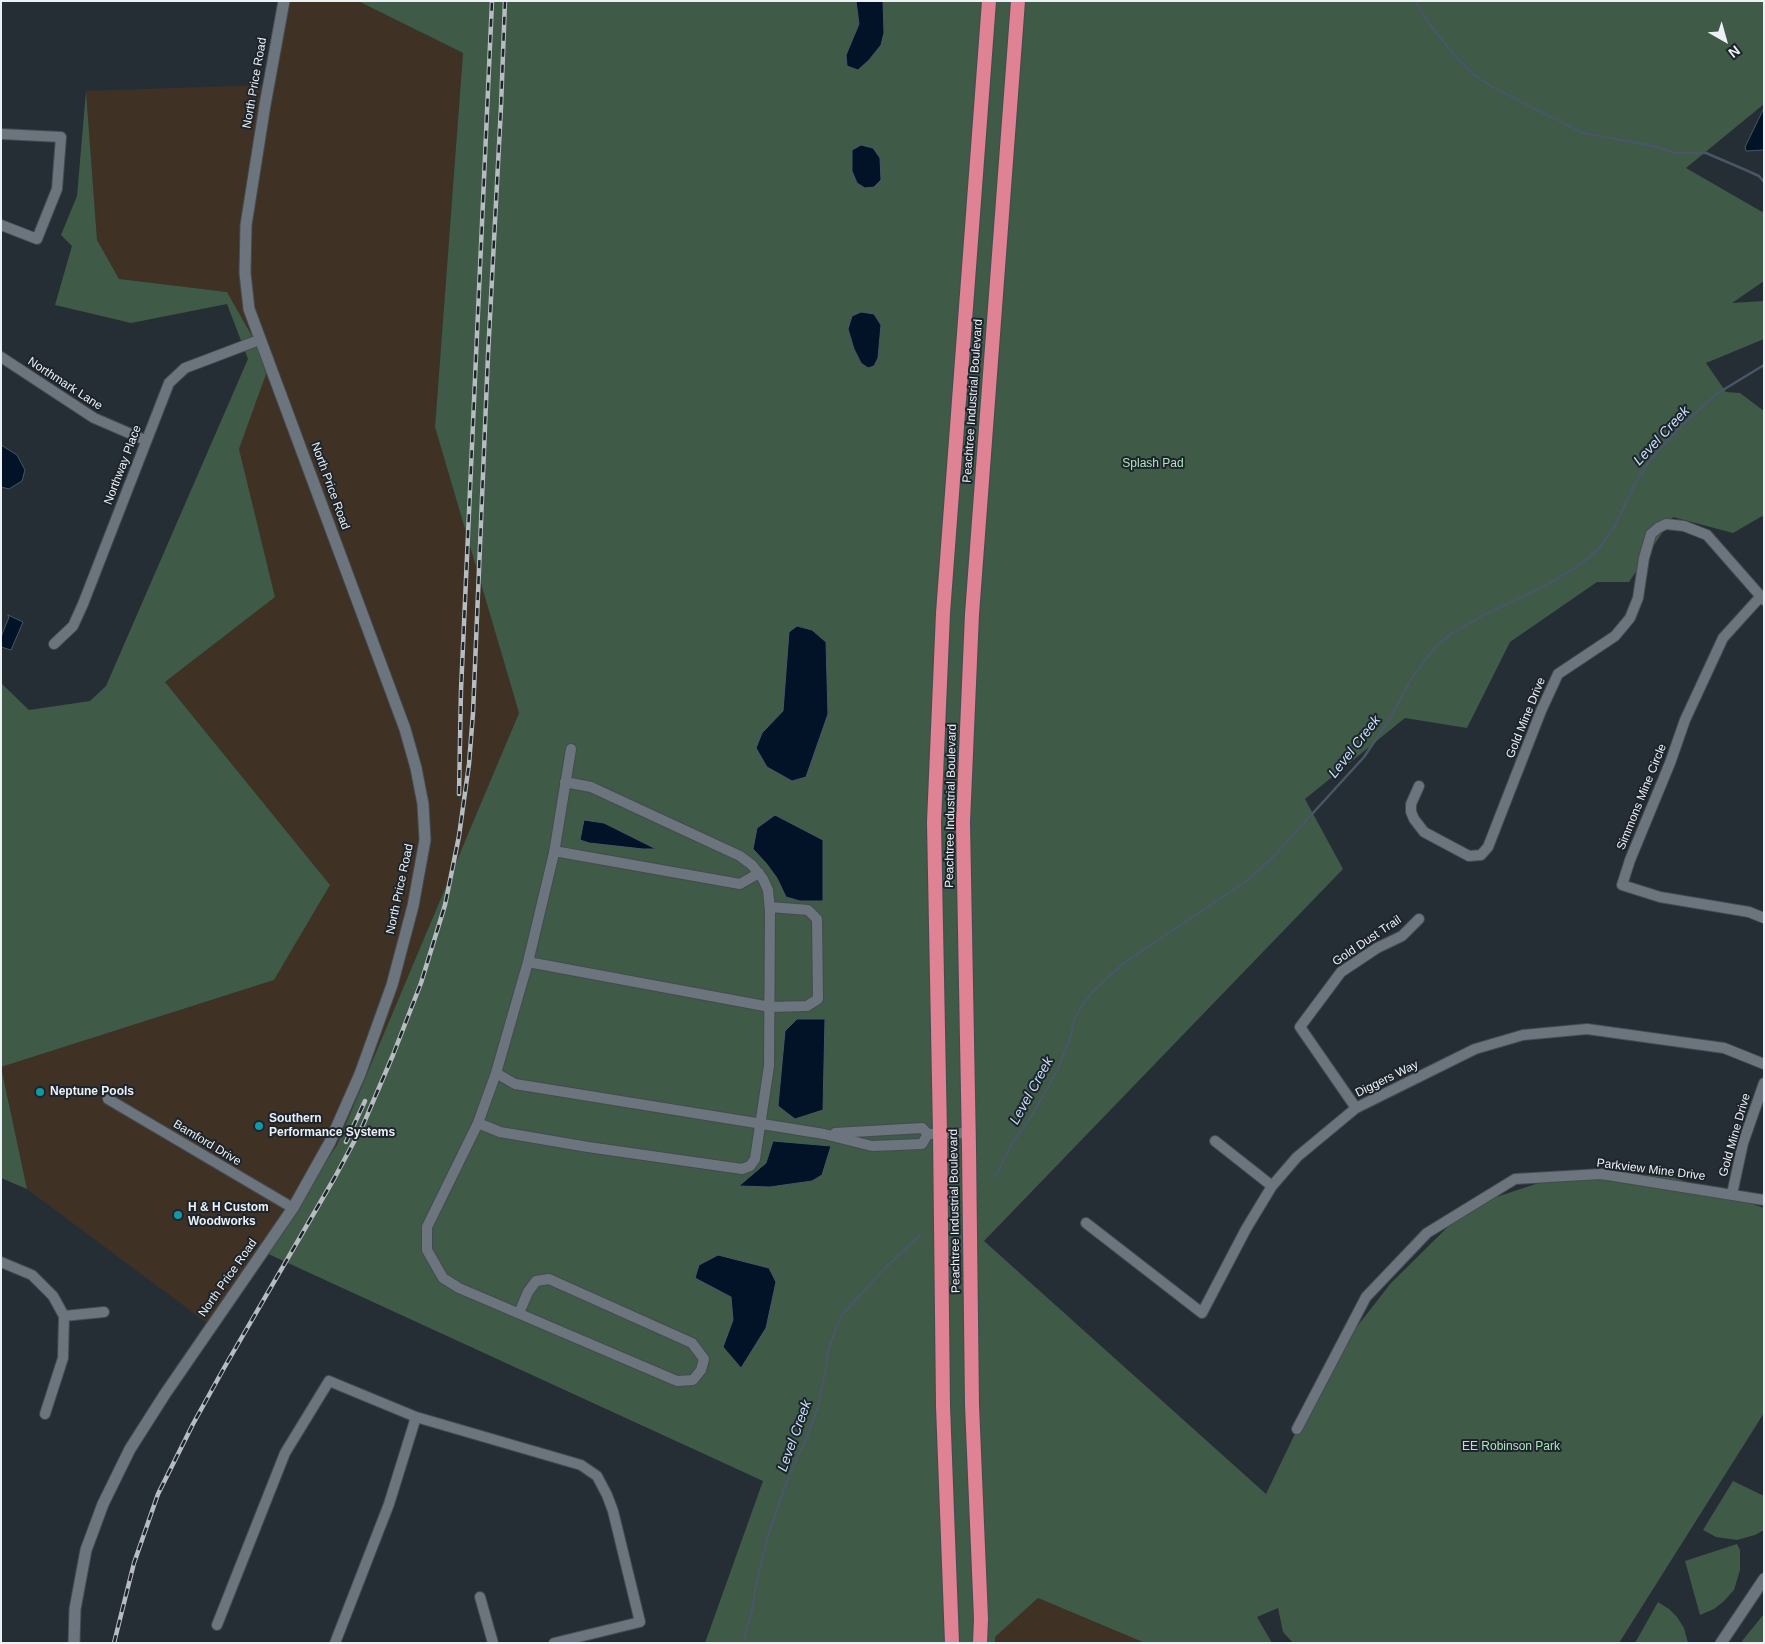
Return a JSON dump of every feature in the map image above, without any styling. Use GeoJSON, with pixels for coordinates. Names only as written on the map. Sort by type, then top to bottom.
{"type":"FeatureCollection","features":[{"type":"Feature","properties":{"kind":"highway","name":"Peachtree Industrial Boulevard"},"geometry":{"type":"LineString","coordinates":[[952,1643],[934,1134],[934,822],[942,623],[989,1]]}},
{"type":"Feature","properties":{"kind":"highway","name":"Peachtree Industrial Boulevard"},"geometry":{"type":"LineString","coordinates":[[980,1643],[981,1619],[972,1405],[963,822],[971,634],[1018,1]]}},
{"type":"Feature","properties":{"kind":"street","name":"North Price Road"},"geometry":{"type":"LineString","coordinates":[[74,1643],[75,1609],[86,1550],[106,1496],[130,1449],[165,1394],[293,1208],[330,1142],[366,1058],[392,985],[413,906],[424,840],[423,804],[416,768],[405,729],[249,310],[245,273],[245,245],[254,169],[284,1]]}},
{"type":"Feature","properties":{"kind":"street"},"geometry":{"type":"LineString","coordinates":[[1,134],[61,137],[57,189],[37,239],[1,225]]}},
{"type":"Feature","properties":{"kind":"street","name":"Northway Place"},"geometry":{"type":"LineString","coordinates":[[54,644],[73,626],[83,604],[145,440],[169,383],[186,368],[259,340]]}},
{"type":"Feature","properties":{"kind":"street","name":"Northmark Lane"},"geometry":{"type":"LineString","coordinates":[[1,357],[94,418],[145,440]]}},
{"type":"Feature","properties":{"kind":"street","name":"Gold Mine Drive"},"geometry":{"type":"LineString","coordinates":[[1419,786],[1411,812],[1414,820],[1424,832],[1468,856],[1481,855],[1488,847],[1541,711],[1558,674],[1615,636],[1630,618],[1638,598],[1650,534],[1658,528],[1666,524],[1684,526],[1707,535],[1762,598]]}},
{"type":"Feature","properties":{"kind":"street","name":"Simmons Mine Circle"},"geometry":{"type":"LineString","coordinates":[[1762,598],[1723,638],[1685,720],[1622,885],[1660,897],[1749,912],[1764,918]]}},
{"type":"Feature","properties":{"kind":"street"},"geometry":{"type":"LineString","coordinates":[[519,1313],[528,1292],[536,1281],[549,1278],[692,1343],[704,1359],[702,1370],[693,1380],[678,1381],[459,1288],[442,1278],[427,1250],[427,1227],[478,1123],[496,1072],[528,962],[554,851],[571,749]]}},
{"type":"Feature","properties":{"kind":"street"},"geometry":{"type":"LineString","coordinates":[[478,1123],[500,1132],[742,1169],[750,1166],[755,1159],[769,1066],[770,908],[768,890],[763,878],[752,865],[740,856],[591,787],[566,782]]}},
{"type":"Feature","properties":{"kind":"street"},"geometry":{"type":"LineString","coordinates":[[554,851],[740,884],[759,873]]}},
{"type":"Feature","properties":{"kind":"street"},"geometry":{"type":"LineString","coordinates":[[528,962],[770,1008],[807,1006],[818,999],[817,919],[808,910],[770,908]]}},
{"type":"Feature","properties":{"kind":"street","name":"Gold Dust Trail"},"geometry":{"type":"LineString","coordinates":[[1356,1108],[1300,1026],[1341,972],[1376,948],[1402,936],[1419,919]]}},
{"type":"Feature","properties":{"kind":"street","name":"Diggers Way"},"geometry":{"type":"LineString","coordinates":[[1086,1223],[1202,1313],[1246,1229],[1272,1186],[1297,1158],[1356,1108],[1475,1049],[1523,1035],[1586,1029],[1724,1048],[1764,1064]]}},
{"type":"Feature","properties":{"kind":"street"},"geometry":{"type":"LineString","coordinates":[[496,1072],[515,1084],[824,1134],[872,1146],[922,1144],[934,1134]]}},
{"type":"Feature","properties":{"kind":"street","name":"Gold Mine Drive"},"geometry":{"type":"LineString","coordinates":[[1732,1194],[1743,1143],[1764,1083]]}},
{"type":"Feature","properties":{"kind":"street","name":"Bamford Drive"},"geometry":{"type":"LineString","coordinates":[[108,1099],[293,1208]]}},
{"type":"Feature","properties":{"kind":"street"},"geometry":{"type":"LineString","coordinates":[[824,1134],[922,1128],[934,1134],[969,1133]]}},
{"type":"Feature","properties":{"kind":"street"},"geometry":{"type":"LineString","coordinates":[[1216,1140],[1272,1186]]}},
{"type":"Feature","properties":{"kind":"street","name":"Parkview Mine Drive"},"geometry":{"type":"LineString","coordinates":[[1297,1429],[1366,1297],[1427,1233],[1515,1179],[1601,1174],[1764,1200]]}},
{"type":"Feature","properties":{"kind":"street"},"geometry":{"type":"LineString","coordinates":[[1,1262],[32,1275],[53,1296],[64,1316],[63,1358],[45,1414]]}},
{"type":"Feature","properties":{"kind":"street"},"geometry":{"type":"LineString","coordinates":[[64,1316],[104,1312]]}},
{"type":"Feature","properties":{"kind":"street"},"geometry":{"type":"LineString","coordinates":[[217,1625],[285,1453],[329,1381],[416,1417],[581,1464],[597,1476],[613,1511],[640,1622],[554,1643]]}},
{"type":"Feature","properties":{"kind":"street"},"geometry":{"type":"LineString","coordinates":[[335,1643],[389,1504],[416,1417]]}},
{"type":"Feature","properties":{"kind":"street"},"geometry":{"type":"LineString","coordinates":[[1721,1643],[1764,1579]]}},
{"type":"Feature","properties":{"kind":"street"},"geometry":{"type":"LineString","coordinates":[[480,1597],[493,1643]]}},
{"type":"Feature","properties":{"kind":"shaded area"},"geometry":{"type":"Polygon","coordinates":[[[283,1],[358,1],[463,53],[435,427],[519,713],[337,1145],[264,1252],[207,1323],[27,1189],[1,1067],[274,980],[330,885],[165,682],[275,597],[239,449],[269,366],[227,292],[119,280],[97,240],[86,91],[266,85],[283,1]]]}},
{"type":"Feature","properties":{"kind":"shaded area"},"geometry":{"type":"Polygon","coordinates":[[[1038,1598],[1145,1643],[995,1643],[995,1637],[1038,1598]]]}},
{"type":"Feature","properties":{"kind":"green space"},"geometry":{"type":"Polygon","coordinates":[[[358,1],[1764,1],[1764,104],[1686,168],[1764,213],[1764,281],[1732,303],[1764,301],[1764,339],[1706,363],[1726,392],[1740,393],[1764,411],[1764,515],[1733,533],[1673,517],[1629,582],[1597,582],[1510,642],[1467,728],[1405,718],[1305,799],[1343,869],[984,1241],[1266,1494],[1330,1361],[1391,1283],[1469,1206],[1554,1178],[1666,1175],[1764,1208],[1764,1413],[1619,1643],[1293,1643],[1283,1632],[1278,1608],[1257,1617],[1272,1643],[1145,1643],[1038,1598],[995,1637],[995,1643],[705,1643],[763,1481],[264,1252],[337,1145],[519,713],[435,427],[463,53],[358,1]]]}},
{"type":"Feature","properties":{"kind":"green space"},"geometry":{"type":"Polygon","coordinates":[[[86,91],[97,240],[119,279],[227,292],[269,366],[239,449],[275,597],[165,682],[330,885],[274,980],[1,1067],[1,683],[29,710],[90,701],[106,686],[248,359],[227,304],[131,323],[55,305],[72,246],[61,235],[77,196],[86,91]]]}},
{"type":"Feature","properties":{"kind":"green space"},"geometry":{"type":"Polygon","coordinates":[[[1,1067],[27,1189],[1,1178],[1,1067]]]}},
{"type":"Feature","properties":{"kind":"green space"},"geometry":{"type":"Polygon","coordinates":[[[1733,1481],[1764,1496],[1764,1530],[1755,1535],[1737,1540],[1716,1537],[1703,1530],[1733,1481]]]}},
{"type":"Feature","properties":{"kind":"green space"},"geometry":{"type":"Polygon","coordinates":[[[1737,1544],[1740,1550],[1740,1570],[1734,1590],[1714,1609],[1700,1615],[1685,1561],[1737,1544]]]}},
{"type":"Feature","properties":{"kind":"green space"},"geometry":{"type":"Polygon","coordinates":[[[1658,1602],[1677,1617],[1684,1628],[1688,1643],[1635,1643],[1658,1602]]]}},
{"type":"Feature","properties":{"kind":"green space"},"geometry":{"type":"Polygon","coordinates":[[[1764,1614],[1764,1643],[1743,1643],[1742,1641],[1764,1614]]]}},
{"type":"Feature","properties":{"kind":"water"},"geometry":{"type":"Polygon","coordinates":[[[856,1],[883,1],[884,33],[881,45],[858,70],[847,66],[846,55],[859,24],[856,1]]]}},
{"type":"Feature","properties":{"kind":"water"},"geometry":{"type":"Polygon","coordinates":[[[1764,108],[1764,150],[1746,151],[1745,147],[1764,108]]]}},
{"type":"Feature","properties":{"kind":"water"},"geometry":{"type":"Polygon","coordinates":[[[861,145],[873,148],[880,158],[881,180],[874,187],[865,188],[857,183],[852,171],[852,150],[861,145]]]}},
{"type":"Feature","properties":{"kind":"water"},"geometry":{"type":"Polygon","coordinates":[[[861,312],[874,314],[881,325],[878,358],[874,366],[868,368],[861,363],[854,349],[848,329],[852,316],[861,312]]]}},
{"type":"Feature","properties":{"kind":"water"},"geometry":{"type":"Polygon","coordinates":[[[1,445],[17,455],[25,470],[22,481],[9,489],[1,487],[1,445]]]}},
{"type":"Feature","properties":{"kind":"water"},"geometry":{"type":"Polygon","coordinates":[[[8,615],[23,622],[11,650],[1,647],[1,637],[9,617],[8,615]]]}},
{"type":"Feature","properties":{"kind":"water"},"geometry":{"type":"Polygon","coordinates":[[[797,626],[812,630],[826,642],[828,714],[806,777],[792,781],[767,767],[756,748],[762,733],[783,711],[789,632],[797,626]]]}},
{"type":"Feature","properties":{"kind":"water"},"geometry":{"type":"Polygon","coordinates":[[[775,815],[823,840],[823,901],[800,901],[786,897],[777,878],[753,849],[757,828],[775,815]]]}},
{"type":"Feature","properties":{"kind":"water"},"geometry":{"type":"Polygon","coordinates":[[[584,820],[604,823],[656,849],[589,843],[580,840],[584,820]]]}},
{"type":"Feature","properties":{"kind":"water"},"geometry":{"type":"Polygon","coordinates":[[[797,1019],[825,1019],[823,1110],[795,1119],[778,1106],[785,1031],[797,1019]]]}},
{"type":"Feature","properties":{"kind":"water"},"geometry":{"type":"Polygon","coordinates":[[[773,1141],[831,1146],[822,1175],[812,1181],[770,1187],[739,1186],[766,1163],[773,1141]]]}},
{"type":"Feature","properties":{"kind":"water"},"geometry":{"type":"Polygon","coordinates":[[[718,1255],[769,1268],[776,1282],[766,1328],[741,1368],[723,1347],[733,1320],[731,1297],[695,1278],[699,1265],[718,1255]]]}},
{"type":"Feature","properties":{"kind":"waterway"},"geometry":{"type":"LineString","coordinates":[[1415,1],[1431,26],[1456,57],[1474,75],[1494,88],[1583,133],[1653,146],[1676,153],[1706,153],[1759,176],[1764,182]]}},
{"type":"Feature","properties":{"kind":"waterway","name":"Level Creek"},"geometry":{"type":"LineString","coordinates":[[995,1177],[1013,1142],[1031,1117],[1058,1069],[1071,1035],[1074,1020],[1094,990],[1124,963],[1248,880],[1272,858],[1364,757],[1389,720],[1413,676],[1436,646],[1451,634],[1482,616],[1550,583],[1578,566],[1598,550],[1614,527],[1639,476],[1655,454],[1683,424],[1718,393],[1764,365]]}},
{"type":"Feature","properties":{"kind":"waterway","name":"Level Creek"},"geometry":{"type":"LineString","coordinates":[[743,1643],[752,1611],[767,1539],[786,1484],[804,1445],[818,1407],[828,1350],[841,1316],[884,1269],[921,1234]]}},
{"type":"Feature","properties":{"kind":"railway"},"geometry":{"type":"LineString","coordinates":[[459,794],[461,690],[492,1]]}},
{"type":"Feature","properties":{"kind":"railway"},"geometry":{"type":"LineString","coordinates":[[114,1643],[134,1563],[158,1494],[224,1368],[335,1177],[363,1125],[421,983],[445,905],[459,836],[469,764],[473,713],[505,1]]}},
{"type":"Feature","properties":{"kind":"railway"},"geometry":{"type":"LineString","coordinates":[[346,1142],[365,1101]]}},
{"type":"Feature","properties":{"kind":"place","name":"Neptune Pools"},"geometry":{"type":"Point","coordinates":[40,1092]}},
{"type":"Feature","properties":{"kind":"place","name":"Southern Performance Systems"},"geometry":{"type":"Point","coordinates":[259,1126]}},
{"type":"Feature","properties":{"kind":"place","name":"H & H Custom Woodworks"},"geometry":{"type":"Point","coordinates":[178,1215]}},
{"type":"Feature","properties":{"kind":"park label","name":"Splash Pad"},"geometry":{"type":"Point","coordinates":[1153,464]}},
{"type":"Feature","properties":{"kind":"park label","name":"EE Robinson Park"},"geometry":{"type":"Point","coordinates":[1511,1447]}}]}
